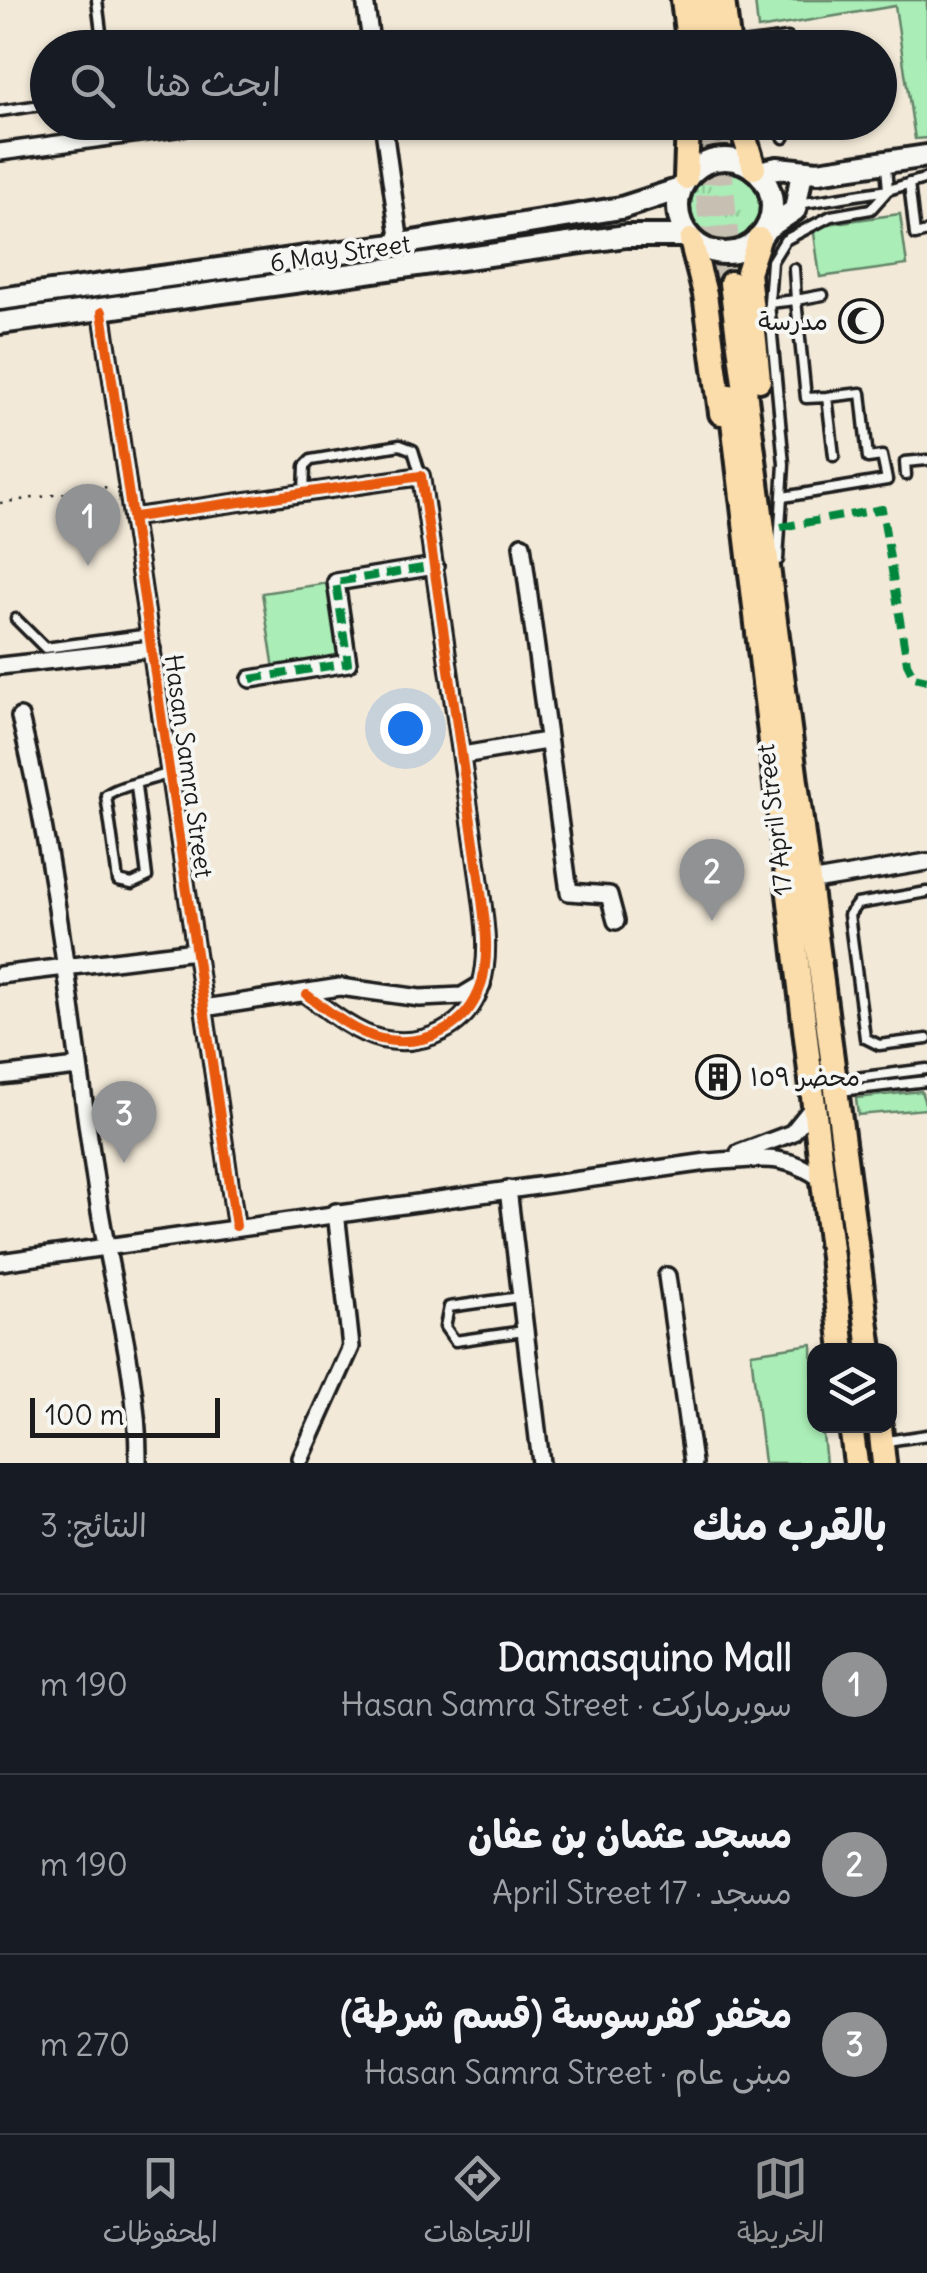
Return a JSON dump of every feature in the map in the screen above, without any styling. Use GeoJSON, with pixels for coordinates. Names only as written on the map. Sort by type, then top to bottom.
{"type":"FeatureCollection","features":[{"type":"Feature","properties":{"kind":"main road"},"geometry":{"type":"LineString","coordinates":[[674,0],[678,30]]}},
{"type":"Feature","properties":{"kind":"main road"},"geometry":{"type":"LineString","coordinates":[[683,0],[687,30]]}},
{"type":"Feature","properties":{"kind":"main road"},"geometry":{"type":"LineString","coordinates":[[704,0],[715,30]]}},
{"type":"Feature","properties":{"kind":"main road"},"geometry":{"type":"LineString","coordinates":[[722,30],[723,0]]}},
{"type":"Feature","properties":{"kind":"main road"},"geometry":{"type":"LineString","coordinates":[[703,140],[683,184],[679,221],[689,238],[705,294],[755,670],[781,736]]}},
{"type":"Feature","properties":{"kind":"main road"},"geometry":{"type":"LineString","coordinates":[[725,140],[756,170],[772,202],[748,272],[796,712],[781,736]]}},
{"type":"Feature","properties":{"kind":"main road"},"geometry":{"type":"LineString","coordinates":[[683,184],[718,159],[730,158],[756,170],[802,172],[927,156]]}},
{"type":"Feature","properties":{"kind":"main road"},"geometry":{"type":"LineString","coordinates":[[689,238],[709,252],[730,254],[763,234],[798,204],[802,172]]}},
{"type":"Feature","properties":{"kind":"main road","name":"6 May Street"},"geometry":{"type":"LineString","coordinates":[[0,299],[400,244],[622,208],[683,184]]}},
{"type":"Feature","properties":{"kind":"main road"},"geometry":{"type":"LineString","coordinates":[[532,223],[536,251]]}},
{"type":"Feature","properties":{"kind":"main road","name":"6 May Street"},"geometry":{"type":"LineString","coordinates":[[0,323],[102,312],[646,233],[689,238]]}},
{"type":"Feature","properties":{"kind":"main road","name":"17 April Street"},"geometry":{"type":"LineString","coordinates":[[724,287],[781,736],[813,1107],[841,1343]]}},
{"type":"Feature","properties":{"kind":"main road","name":"17 April Street"},"geometry":{"type":"LineString","coordinates":[[781,736],[808,882],[831,1056],[842,1085],[869,1343]]}},
{"type":"Feature","properties":{"kind":"main road"},"geometry":{"type":"LineString","coordinates":[[852,1433],[855,1460],[882,1445]]}},
{"type":"Feature","properties":{"kind":"street"},"geometry":{"type":"LineString","coordinates":[[365,0],[369,30]]}},
{"type":"Feature","properties":{"kind":"street"},"geometry":{"type":"LineString","coordinates":[[0,152],[62,140]]}},
{"type":"Feature","properties":{"kind":"street"},"geometry":{"type":"LineString","coordinates":[[386,140],[400,244]]}},
{"type":"Feature","properties":{"kind":"street","name":"Hasan Samra Street"},"geometry":{"type":"LineString","coordinates":[[102,312],[236,1226]]}},
{"type":"Feature","properties":{"kind":"street"},"geometry":{"type":"LineString","coordinates":[[135,518],[421,476],[487,944],[482,984],[469,1013],[454,1026],[421,1040],[380,1038],[336,1017],[307,995]]}},
{"type":"Feature","properties":{"kind":"street"},"geometry":{"type":"LineString","coordinates":[[522,545],[569,892],[609,894],[616,922]]}},
{"type":"Feature","properties":{"kind":"street"},"geometry":{"type":"LineString","coordinates":[[250,679],[348,663],[336,582],[435,566]]}},
{"type":"Feature","properties":{"kind":"street"},"geometry":{"type":"LineString","coordinates":[[0,666],[151,641]]}},
{"type":"Feature","properties":{"kind":"street"},"geometry":{"type":"LineString","coordinates":[[20,717],[67,968],[105,1246],[134,1400],[138,1463]]}},
{"type":"Feature","properties":{"kind":"street"},"geometry":{"type":"LineString","coordinates":[[463,755],[546,741]]}},
{"type":"Feature","properties":{"kind":"street"},"geometry":{"type":"LineString","coordinates":[[808,882],[927,862]]}},
{"type":"Feature","properties":{"kind":"street"},"geometry":{"type":"LineString","coordinates":[[0,975],[195,950]]}},
{"type":"Feature","properties":{"kind":"street"},"geometry":{"type":"LineString","coordinates":[[204,1008],[362,988],[420,998],[462,996],[482,984]]}},
{"type":"Feature","properties":{"kind":"street"},"geometry":{"type":"LineString","coordinates":[[0,1076],[78,1067]]}},
{"type":"Feature","properties":{"kind":"street"},"geometry":{"type":"LineString","coordinates":[[707,1162],[792,1133],[813,1107]]}},
{"type":"Feature","properties":{"kind":"street"},"geometry":{"type":"LineString","coordinates":[[0,1262],[707,1162],[782,1158],[799,1162],[823,1180]]}},
{"type":"Feature","properties":{"kind":"street"},"geometry":{"type":"LineString","coordinates":[[508,1189],[541,1463]]}},
{"type":"Feature","properties":{"kind":"street"},"geometry":{"type":"LineString","coordinates":[[301,1458],[351,1347],[336,1212]]}},
{"type":"Feature","properties":{"kind":"street"},"geometry":{"type":"LineString","coordinates":[[668,1276],[693,1463]]}},
{"type":"Feature","properties":{"kind":"lane"},"geometry":{"type":"LineString","coordinates":[[97,0],[101,30]]}},
{"type":"Feature","properties":{"kind":"lane"},"geometry":{"type":"LineString","coordinates":[[0,111],[30,107]]}},
{"type":"Feature","properties":{"kind":"lane"},"geometry":{"type":"LineString","coordinates":[[778,560],[784,464],[769,303],[772,261],[785,240],[831,216],[871,209],[888,190],[886,161]]}},
{"type":"Feature","properties":{"kind":"lane"},"geometry":{"type":"LineString","coordinates":[[798,204],[888,190],[927,178]]}},
{"type":"Feature","properties":{"kind":"lane"},"geometry":{"type":"LineString","coordinates":[[909,183],[915,235],[927,232]]}},
{"type":"Feature","properties":{"kind":"lane"},"geometry":{"type":"LineString","coordinates":[[783,497],[887,480],[882,456],[868,458],[860,393],[806,398],[794,269]]}},
{"type":"Feature","properties":{"kind":"lane"},"geometry":{"type":"LineString","coordinates":[[769,303],[823,295]]}},
{"type":"Feature","properties":{"kind":"lane"},"geometry":{"type":"LineString","coordinates":[[828,397],[834,456]]}},
{"type":"Feature","properties":{"kind":"lane"},"geometry":{"type":"LineString","coordinates":[[304,494],[304,466],[310,460],[400,444],[413,450],[421,476]]}},
{"type":"Feature","properties":{"kind":"lane"},"geometry":{"type":"LineString","coordinates":[[906,475],[905,462],[927,460]]}},
{"type":"Feature","properties":{"kind":"lane"},"geometry":{"type":"LineString","coordinates":[[16,619],[45,648],[151,641]]}},
{"type":"Feature","properties":{"kind":"lane"},"geometry":{"type":"LineString","coordinates":[[136,786],[146,877],[132,884],[118,881],[106,794],[118,787],[136,786],[170,774]]}},
{"type":"Feature","properties":{"kind":"lane"},"geometry":{"type":"LineString","coordinates":[[927,892],[857,904],[850,915],[866,1038],[879,1045],[927,1039]]}},
{"type":"Feature","properties":{"kind":"lane"},"geometry":{"type":"LineString","coordinates":[[842,1085],[927,1068]]}},
{"type":"Feature","properties":{"kind":"lane"},"geometry":{"type":"LineString","coordinates":[[842,1085],[927,1081]]}},
{"type":"Feature","properties":{"kind":"lane"},"geometry":{"type":"LineString","coordinates":[[520,1297],[450,1307],[445,1327],[455,1341],[524,1331]]}},
{"type":"Feature","properties":{"kind":"lane"},"geometry":{"type":"LineString","coordinates":[[882,1445],[927,1435]]}},
{"type":"Feature","properties":{"kind":"path"},"geometry":{"type":"LineString","coordinates":[[0,503],[130,484]]}},
{"type":"Feature","properties":{"kind":"green space"},"geometry":{"type":"Polygon","coordinates":[[[755,0],[927,0],[927,138],[915,139],[895,6],[758,29],[755,0]]]}},
{"type":"Feature","properties":{"kind":"green space"},"geometry":{"type":"Polygon","coordinates":[[[725,172],[738,174],[749,182],[757,193],[757,219],[749,230],[738,238],[725,240],[712,238],[701,230],[693,219],[691,206],[693,193],[701,182],[712,174],[725,172]]]}},
{"type":"Feature","properties":{"kind":"green space"},"geometry":{"type":"Polygon","coordinates":[[[900,214],[907,265],[820,277],[813,226],[900,214]]]}},
{"type":"Feature","properties":{"kind":"green space"},"geometry":{"type":"Polygon","coordinates":[[[336,582],[348,663],[275,675],[262,593],[336,582]]]}},
{"type":"Feature","properties":{"kind":"green space"},"geometry":{"type":"Polygon","coordinates":[[[921,1091],[927,1109],[858,1115],[856,1098],[921,1091]]]}},
{"type":"Feature","properties":{"kind":"green space"},"geometry":{"type":"Polygon","coordinates":[[[807,1345],[807,1433],[823,1433],[826,1463],[764,1463],[751,1353],[807,1345]]]}},
{"type":"Feature","properties":{"kind":"tunnel"},"geometry":{"type":"LineString","coordinates":[[700,140],[718,291]]}},
{"type":"Feature","properties":{"kind":"tunnel"},"geometry":{"type":"LineString","coordinates":[[719,140],[728,244]]}},
{"type":"Feature","properties":{"kind":"marked path"},"geometry":{"type":"LineString","coordinates":[[781,527],[882,509],[907,663],[914,677],[927,680]]}},
{"type":"Feature","properties":{"kind":"marked path"},"geometry":{"type":"LineString","coordinates":[[251,679],[348,663],[336,582],[435,566]]}},
{"type":"Feature","properties":{"kind":"cycle path"},"geometry":{"type":"LineString","coordinates":[[102,312],[236,1226]]}},
{"type":"Feature","properties":{"kind":"cycle path"},"geometry":{"type":"LineString","coordinates":[[135,517],[421,476],[483,909],[484,973],[466,1013],[442,1032],[413,1040],[381,1039],[361,1032],[307,995]]}},
{"type":"Feature","properties":{"kind":"place","name":"مدرسة"},"geometry":{"type":"Point","coordinates":[861,321]}},
{"type":"Feature","properties":{"kind":"place","name":"Damasquino Mall"},"geometry":{"type":"Point","coordinates":[88,566]}},
{"type":"Feature","properties":{"kind":"place","name":"مسجد عثمان بن عفان"},"geometry":{"type":"Point","coordinates":[712,921]}},
{"type":"Feature","properties":{"kind":"place","name":"محضر ١٥٩"},"geometry":{"type":"Point","coordinates":[718,1077]}},
{"type":"Feature","properties":{"kind":"place","name":"مخفر كفرسوسة (قسم شرطة)"},"geometry":{"type":"Point","coordinates":[124,1163]}}]}
